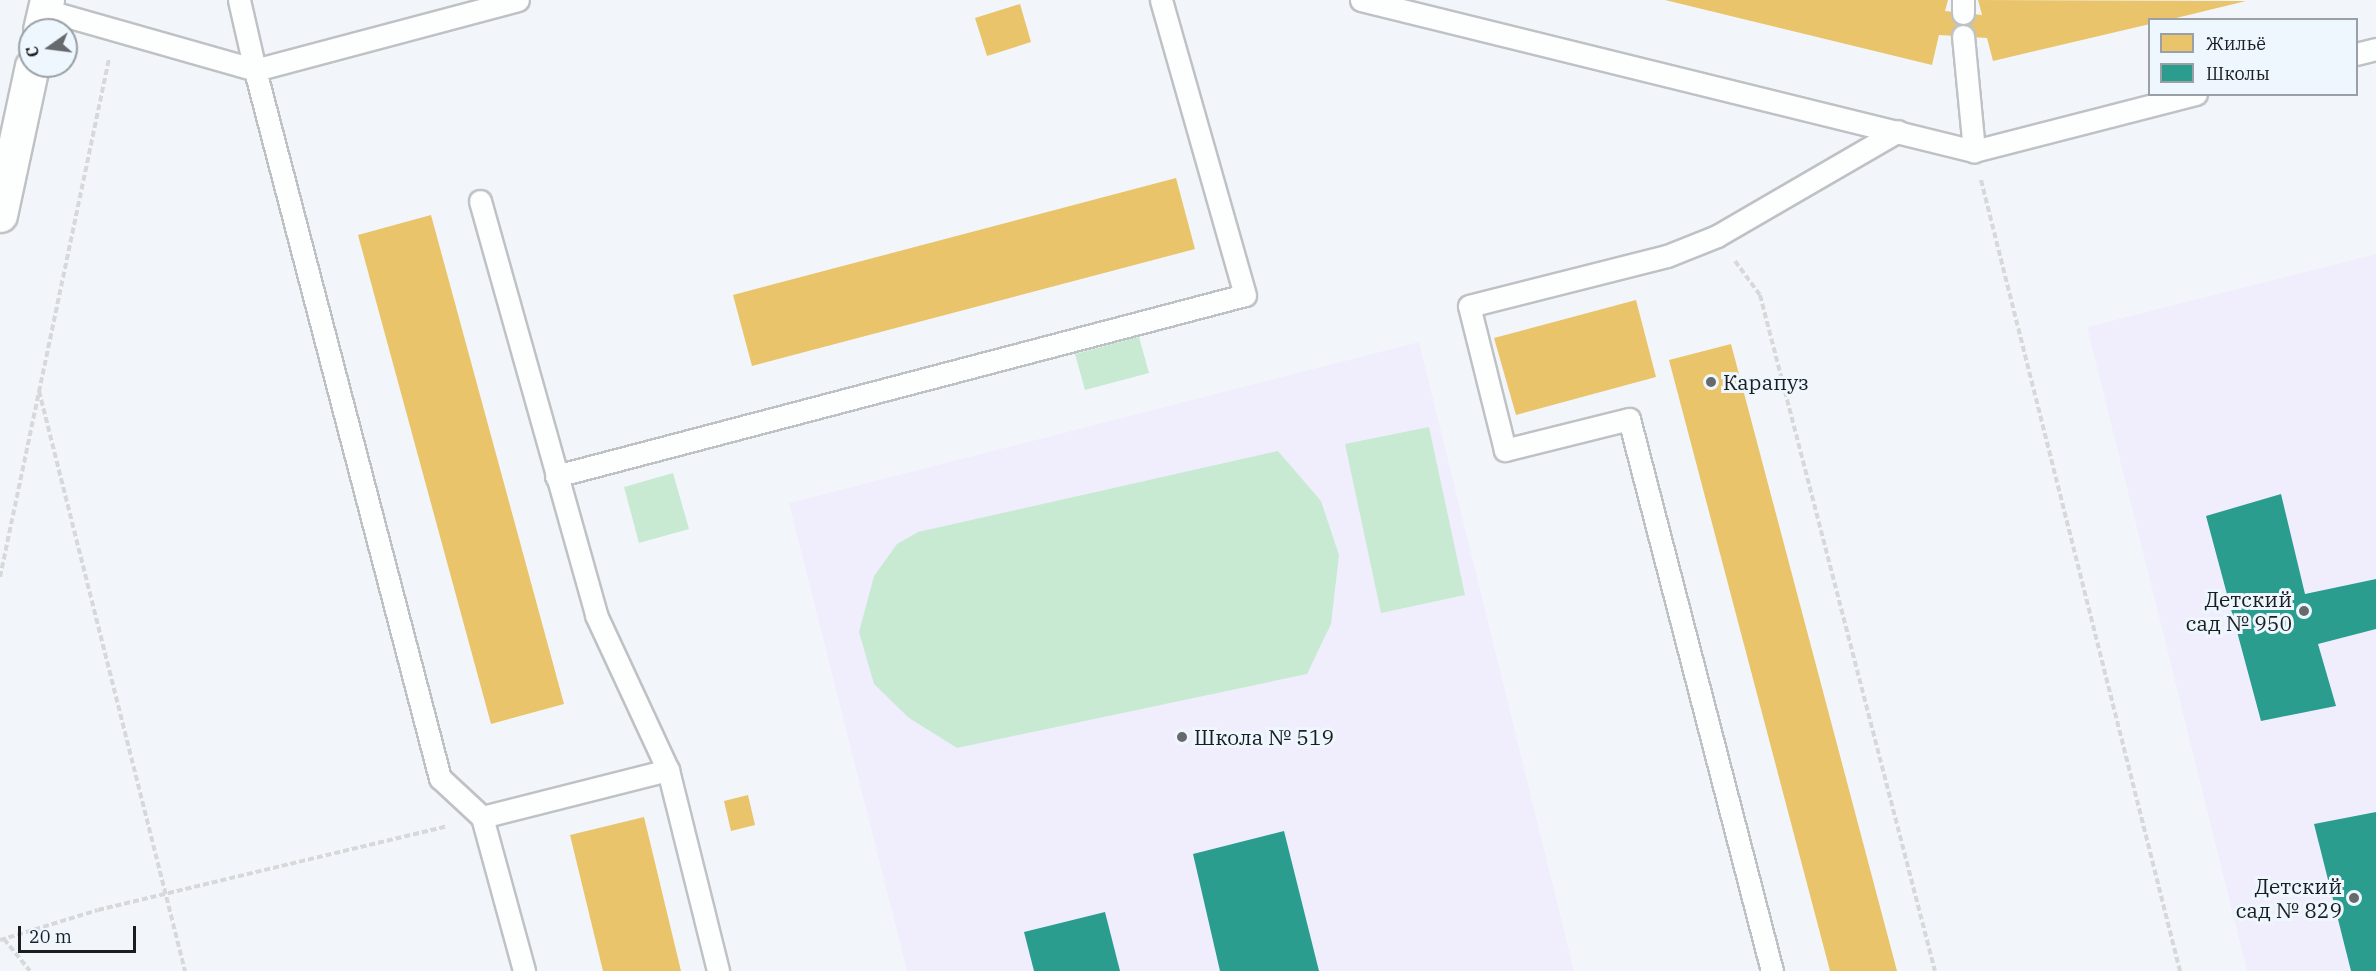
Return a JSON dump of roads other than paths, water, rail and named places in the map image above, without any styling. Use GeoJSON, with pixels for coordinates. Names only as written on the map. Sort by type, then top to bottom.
{"type":"FeatureCollection","features":[{"type":"Feature","properties":{"kind":"main road"},"geometry":{"type":"LineString","coordinates":[[0,215],[29,78]]}},
{"type":"Feature","properties":{"kind":"lane"},"geometry":{"type":"LineString","coordinates":[[239,0],[255,70],[441,778],[483,817],[524,971]]}},
{"type":"Feature","properties":{"kind":"lane"},"geometry":{"type":"LineString","coordinates":[[44,13],[115,30],[255,70],[518,0]]}},
{"type":"Feature","properties":{"kind":"lane"},"geometry":{"type":"LineString","coordinates":[[556,476],[1245,295],[1161,0]]}},
{"type":"Feature","properties":{"kind":"lane"},"geometry":{"type":"LineString","coordinates":[[1361,0],[1974,151],[2188,96]]}},
{"type":"Feature","properties":{"kind":"lane"},"geometry":{"type":"LineString","coordinates":[[1963,36],[1974,151]]}},
{"type":"Feature","properties":{"kind":"lane"},"geometry":{"type":"LineString","coordinates":[[2358,54],[2376,49]]}},
{"type":"Feature","properties":{"kind":"lane"},"geometry":{"type":"LineString","coordinates":[[1772,971],[1629,419],[1505,450],[1469,306],[1667,256],[1717,236],[1898,131]]}},
{"type":"Feature","properties":{"kind":"lane"},"geometry":{"type":"LineString","coordinates":[[480,201],[596,615],[668,771],[718,971]]}},
{"type":"Feature","properties":{"kind":"lane"},"geometry":{"type":"LineString","coordinates":[[483,817],[668,771]]}},
{"type":"Feature","properties":{"kind":"place","name":"Карапуз"},"geometry":{"type":"Point","coordinates":[1711,382]}},
{"type":"Feature","properties":{"kind":"place","name":"Детский сад № 950"},"geometry":{"type":"Point","coordinates":[2304,611]}},
{"type":"Feature","properties":{"kind":"place","name":"Школа № 519"},"geometry":{"type":"Point","coordinates":[1182,737]}},
{"type":"Feature","properties":{"kind":"place","name":"Детский сад № 829"},"geometry":{"type":"Point","coordinates":[2354,898]}}]}
